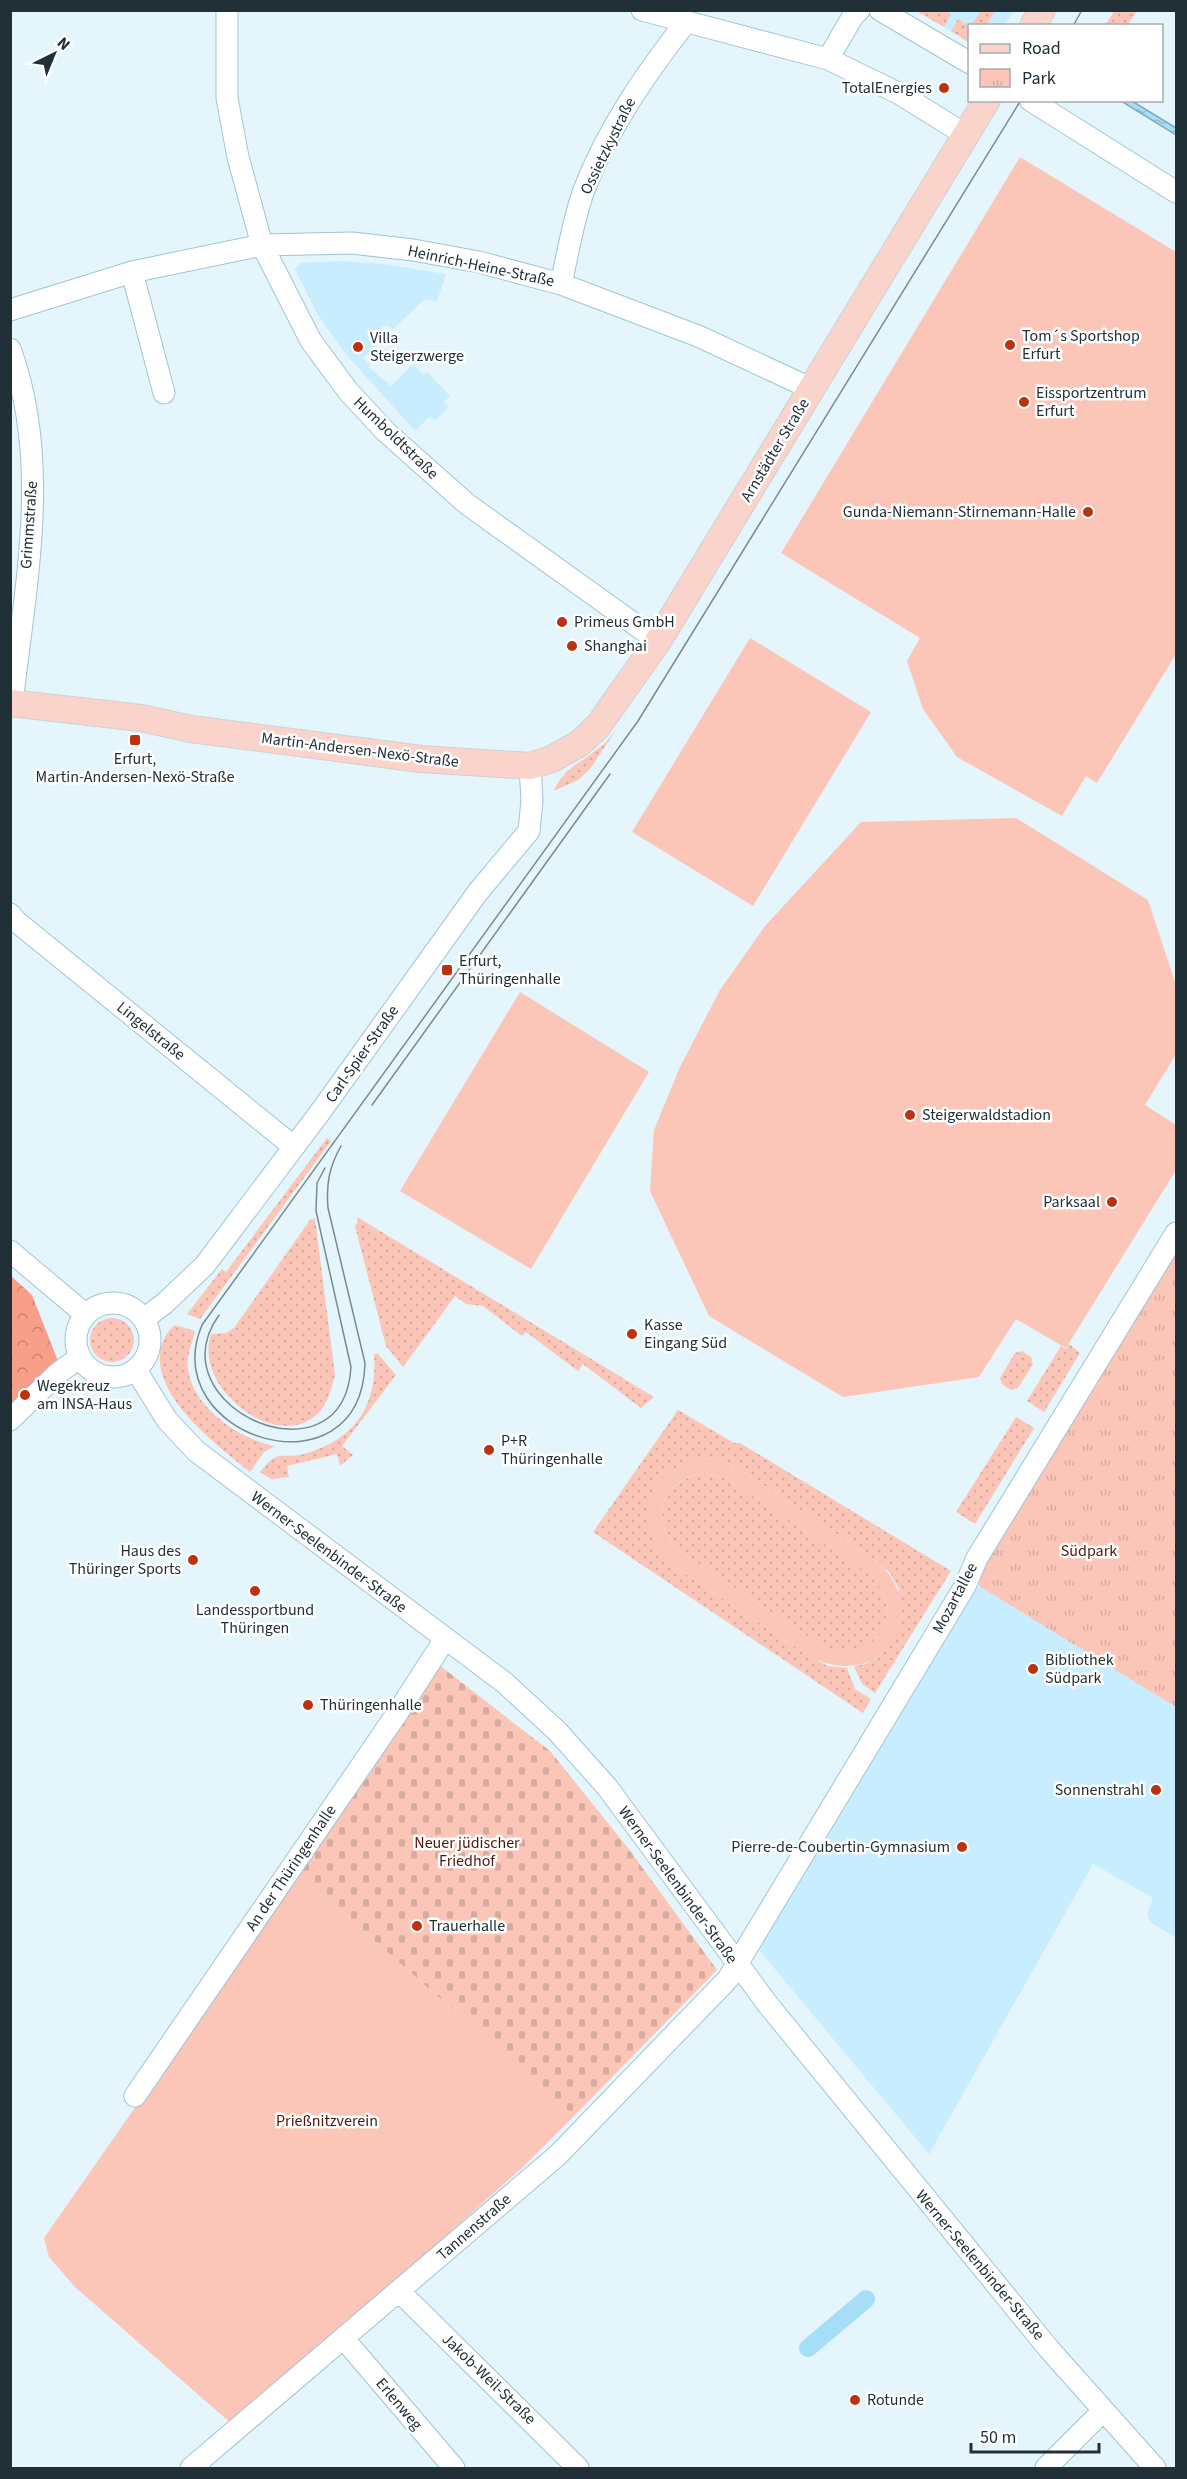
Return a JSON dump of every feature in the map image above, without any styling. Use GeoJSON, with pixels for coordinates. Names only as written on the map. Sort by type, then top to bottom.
{"type":"FeatureCollection","features":[{"type":"Feature","properties":{"kind":"main road"},"geometry":{"type":"LineString","coordinates":[[1034,24],[1042,10]]}},
{"type":"Feature","properties":{"kind":"main road","name":"Arnstädter Straße"},"geometry":{"type":"LineString","coordinates":[[530,766],[552,759],[580,743],[598,726],[658,641],[986,102]]}},
{"type":"Feature","properties":{"kind":"main road","name":"Martin-Andersen-Nexö-Straße"},"geometry":{"type":"LineString","coordinates":[[11,711],[137,730],[191,729],[421,759],[530,766]]}},
{"type":"Feature","properties":{"kind":"street","name":"Humboldtstraße"},"geometry":{"type":"LineString","coordinates":[[227,10],[227,98],[238,157],[262,245],[311,341],[348,391],[386,432],[489,521],[658,641]]}},
{"type":"Feature","properties":{"kind":"street"},"geometry":{"type":"LineString","coordinates":[[642,10],[828,59],[900,94],[966,135]]}},
{"type":"Feature","properties":{"kind":"street"},"geometry":{"type":"LineString","coordinates":[[828,59],[853,16],[859,10]]}},
{"type":"Feature","properties":{"kind":"street"},"geometry":{"type":"LineString","coordinates":[[880,10],[968,62]]}},
{"type":"Feature","properties":{"kind":"street","name":"Ossietzkystraße"},"geometry":{"type":"LineString","coordinates":[[561,284],[584,191],[603,149],[634,92],[686,22]]}},
{"type":"Feature","properties":{"kind":"street"},"geometry":{"type":"LineString","coordinates":[[1033,102],[1176,192]]}},
{"type":"Feature","properties":{"kind":"street","name":"Heinrich-Heine-Straße"},"geometry":{"type":"LineString","coordinates":[[10,310],[132,272],[262,245],[352,243],[413,250],[479,262],[561,284],[698,336],[812,389]]}},
{"type":"Feature","properties":{"kind":"street"},"geometry":{"type":"LineString","coordinates":[[132,272],[164,393]]}},
{"type":"Feature","properties":{"kind":"street","name":"Grimmstraße"},"geometry":{"type":"LineString","coordinates":[[10,349],[24,396],[31,435],[32,468],[31,528],[11,711]]}},
{"type":"Feature","properties":{"kind":"street","name":"Carl-Spier-Straße"},"geometry":{"type":"LineString","coordinates":[[144,1319],[165,1303],[205,1265],[294,1148],[478,892],[529,831],[532,800],[530,766]]}},
{"type":"Feature","properties":{"kind":"street","name":"Lingelstraße"},"geometry":{"type":"LineString","coordinates":[[10,914],[294,1148]]}},
{"type":"Feature","properties":{"kind":"street","name":"Mozartallee"},"geometry":{"type":"LineString","coordinates":[[736,1965],[965,1586],[977,1558],[1176,1233]]}},
{"type":"Feature","properties":{"kind":"street"},"geometry":{"type":"LineString","coordinates":[[10,1251],[86,1315]]}},
{"type":"Feature","properties":{"kind":"street"},"geometry":{"type":"LineString","coordinates":[[124,1304],[144,1319],[148,1328],[150,1346],[147,1355],[136,1370],[121,1376],[100,1375],[89,1369],[80,1357],[76,1347],[76,1334],[80,1322],[99,1305],[124,1304]]}},
{"type":"Feature","properties":{"kind":"street"},"geometry":{"type":"LineString","coordinates":[[10,1420],[57,1374],[80,1357]]}},
{"type":"Feature","properties":{"kind":"street","name":"Werner-Seelenbinder-Straße"},"geometry":{"type":"LineString","coordinates":[[136,1370],[167,1420],[196,1451],[504,1683],[557,1731],[607,1787],[736,1965],[925,2199],[1155,2469]]}},
{"type":"Feature","properties":{"kind":"street","name":"An der Thüringenhalle"},"geometry":{"type":"LineString","coordinates":[[135,2096],[390,1724],[445,1639]]}},
{"type":"Feature","properties":{"kind":"street","name":"Tannenstraße"},"geometry":{"type":"LineString","coordinates":[[191,2469],[558,2155],[728,1979],[736,1965]]}},
{"type":"Feature","properties":{"kind":"street","name":"Jakob-Weil-Straße"},"geometry":{"type":"LineString","coordinates":[[399,2291],[578,2469]]}},
{"type":"Feature","properties":{"kind":"street","name":"Erlenweg"},"geometry":{"type":"LineString","coordinates":[[344,2339],[454,2469]]}},
{"type":"Feature","properties":{"kind":"street"},"geometry":{"type":"LineString","coordinates":[[1046,2469],[1104,2411]]}},
{"type":"Feature","properties":{"kind":"shaded area"},"geometry":{"type":"Polygon","coordinates":[[[945,11],[1014,11],[1006,24],[968,24],[968,42],[944,27],[951,14],[945,11]]]}},
{"type":"Feature","properties":{"kind":"shaded area","name":"Villa Steigerzwerge"},"geometry":{"type":"Polygon","coordinates":[[[341,261],[384,264],[446,274],[437,301],[424,300],[393,329],[389,326],[382,326],[376,335],[380,342],[363,358],[370,365],[368,367],[391,386],[413,364],[423,375],[427,372],[450,396],[444,402],[449,407],[435,421],[430,416],[415,431],[344,352],[318,315],[295,269],[301,263],[341,261]]]}},
{"type":"Feature","properties":{"kind":"shaded area","name":"Pierre-de-Coubertin-Gymnasium"},"geometry":{"type":"Polygon","coordinates":[[[979,1585],[1176,1707],[1176,1938],[1150,1922],[1147,1915],[1153,1898],[1093,1864],[929,2154],[759,1950],[979,1585]]]}},
{"type":"Feature","properties":{"kind":"green space"},"geometry":{"type":"Polygon","coordinates":[[[1115,10],[1137,10],[1129,24],[1106,24],[1115,10]]]}},
{"type":"Feature","properties":{"kind":"green space"},"geometry":{"type":"Polygon","coordinates":[[[916,11],[945,11],[951,14],[944,27],[916,11]]]}},
{"type":"Feature","properties":{"kind":"green space"},"geometry":{"type":"Polygon","coordinates":[[[981,11],[995,11],[987,24],[972,24],[981,11]]]}},
{"type":"Feature","properties":{"kind":"green space"},"geometry":{"type":"Polygon","coordinates":[[[958,19],[968,25],[968,41],[951,31],[958,19]]]}},
{"type":"Feature","properties":{"kind":"green space","name":"Eissportzentrum Erfurt"},"geometry":{"type":"Polygon","coordinates":[[[1020,157],[1176,252],[1176,654],[1097,783],[1086,776],[1062,816],[957,757],[923,709],[907,661],[920,638],[781,553],[1020,157]]]}},
{"type":"Feature","properties":{"kind":"green space"},"geometry":{"type":"Polygon","coordinates":[[[750,638],[871,712],[753,906],[632,832],[750,638]]]}},
{"type":"Feature","properties":{"kind":"green space"},"geometry":{"type":"Polygon","coordinates":[[[628,712],[590,769],[578,780],[554,791],[569,770],[608,739],[628,712]]]}},
{"type":"Feature","properties":{"kind":"green space","name":"Steigerwaldstadion"},"geometry":{"type":"Polygon","coordinates":[[[1016,818],[1148,900],[1176,985],[1176,1054],[1145,1105],[1176,1125],[1176,1170],[1066,1348],[1016,1319],[979,1377],[843,1397],[709,1316],[650,1191],[654,1130],[680,1067],[720,990],[765,926],[861,822],[1016,818]]]}},
{"type":"Feature","properties":{"kind":"green space"},"geometry":{"type":"Polygon","coordinates":[[[520,992],[649,1072],[531,1269],[400,1191],[520,992]]]}},
{"type":"Feature","properties":{"kind":"green space"},"geometry":{"type":"Polygon","coordinates":[[[327,1138],[331,1141],[200,1319],[187,1314],[222,1269],[226,1272],[327,1138]]]}},
{"type":"Feature","properties":{"kind":"green space"},"geometry":{"type":"Polygon","coordinates":[[[357,1217],[654,1397],[641,1408],[583,1364],[578,1371],[526,1332],[522,1336],[483,1306],[466,1304],[455,1296],[403,1367],[386,1346],[355,1226],[358,1222],[357,1217]]]}},
{"type":"Feature","properties":{"kind":"green space"},"geometry":{"type":"Polygon","coordinates":[[[315,1218],[335,1375],[322,1409],[305,1422],[286,1426],[265,1422],[245,1411],[227,1395],[215,1376],[209,1355],[211,1334],[226,1333],[234,1328],[310,1220],[315,1218]]]}},
{"type":"Feature","properties":{"kind":"green space","name":"Südpark"},"geometry":{"type":"Polygon","coordinates":[[[1176,1241],[1176,1707],[979,1586],[982,1558],[1176,1241]]]}},
{"type":"Feature","properties":{"kind":"green space"},"geometry":{"type":"Polygon","coordinates":[[[11,1276],[32,1295],[58,1361],[11,1413],[11,1276]]]}},
{"type":"Feature","properties":{"kind":"green space"},"geometry":{"type":"Polygon","coordinates":[[[112,1318],[127,1325],[134,1340],[127,1355],[112,1362],[97,1355],[90,1340],[97,1325],[112,1318]]]}},
{"type":"Feature","properties":{"kind":"green space"},"geometry":{"type":"Polygon","coordinates":[[[175,1325],[195,1331],[188,1358],[189,1374],[194,1389],[204,1403],[230,1427],[245,1436],[275,1446],[264,1452],[250,1472],[189,1418],[166,1384],[160,1366],[161,1348],[166,1335],[175,1325]]]}},
{"type":"Feature","properties":{"kind":"green space"},"geometry":{"type":"Polygon","coordinates":[[[1069,1344],[1080,1353],[1044,1412],[1027,1401],[1061,1346],[1066,1349],[1069,1344]]]}},
{"type":"Feature","properties":{"kind":"green space"},"geometry":{"type":"Polygon","coordinates":[[[1022,1351],[1031,1357],[1033,1364],[1018,1388],[1011,1390],[1002,1384],[1000,1378],[1015,1353],[1022,1351]]]}},
{"type":"Feature","properties":{"kind":"green space"},"geometry":{"type":"Polygon","coordinates":[[[374,1354],[378,1354],[396,1375],[342,1446],[353,1455],[340,1466],[337,1454],[287,1466],[289,1477],[271,1479],[260,1472],[276,1457],[304,1454],[322,1448],[350,1430],[360,1418],[372,1389],[374,1354]]]}},
{"type":"Feature","properties":{"kind":"green space"},"geometry":{"type":"Polygon","coordinates":[[[678,1410],[734,1443],[740,1443],[951,1571],[875,1693],[862,1684],[854,1666],[865,1664],[881,1655],[899,1589],[890,1573],[877,1561],[736,1467],[721,1460],[702,1458],[648,1500],[672,1565],[812,1658],[828,1666],[847,1668],[855,1689],[871,1699],[863,1713],[593,1532],[678,1410]]]}},
{"type":"Feature","properties":{"kind":"green space"},"geometry":{"type":"Polygon","coordinates":[[[1016,1417],[1034,1428],[975,1524],[956,1512],[1016,1417]]]}},
{"type":"Feature","properties":{"kind":"green space"},"geometry":{"type":"Polygon","coordinates":[[[702,1458],[721,1460],[736,1467],[877,1561],[894,1582],[901,1603],[901,1624],[893,1642],[880,1656],[861,1664],[838,1665],[812,1658],[672,1565],[658,1549],[650,1533],[647,1516],[649,1500],[655,1486],[682,1464],[702,1458]],[[703,1473],[688,1478],[676,1485],[668,1494],[662,1516],[671,1541],[681,1552],[820,1645],[839,1651],[856,1650],[870,1644],[880,1633],[886,1620],[886,1605],[880,1589],[868,1573],[729,1480],[703,1473]]]}},
{"type":"Feature","properties":{"kind":"green space"},"geometry":{"type":"Polygon","coordinates":[[[703,1473],[729,1480],[868,1573],[880,1589],[886,1605],[886,1620],[880,1633],[870,1644],[856,1650],[839,1651],[820,1645],[681,1552],[665,1528],[662,1516],[664,1505],[668,1494],[676,1485],[703,1473]]]}},
{"type":"Feature","properties":{"kind":"green space","name":"Neuer jüdischer Friedhof"},"geometry":{"type":"Polygon","coordinates":[[[438,1664],[550,1751],[628,1848],[717,1970],[574,2116],[298,1874],[438,1664]]]}},
{"type":"Feature","properties":{"kind":"green space","name":"Prießnitzverein"},"geometry":{"type":"Polygon","coordinates":[[[298,1874],[574,2116],[523,2167],[233,2425],[75,2287],[49,2257],[44,2238],[298,1874]]]}},
{"type":"Feature","properties":{"kind":"water"},"geometry":{"type":"Polygon","coordinates":[[[1123,102],[1134,102],[1176,128],[1176,135],[1123,102]]]}},
{"type":"Feature","properties":{"kind":"waterway"},"geometry":{"type":"LineString","coordinates":[[808,2348],[866,2299]]}},
{"type":"Feature","properties":{"kind":"tram line"},"geometry":{"type":"LineString","coordinates":[[1074,24],[1082,10]]}},
{"type":"Feature","properties":{"kind":"tram line"},"geometry":{"type":"LineString","coordinates":[[341,1146],[331,1169],[327,1200],[365,1363],[355,1406],[331,1431],[299,1441],[264,1438],[232,1423],[207,1398],[195,1365],[202,1325],[638,721],[1020,102]]}},
{"type":"Feature","properties":{"kind":"tram line"},"geometry":{"type":"LineString","coordinates":[[372,1105],[610,774]]}},
{"type":"Feature","properties":{"kind":"tram line"},"geometry":{"type":"LineString","coordinates":[[219,1315],[205,1349],[211,1380],[230,1405],[258,1422],[289,1429],[318,1424],[341,1404],[351,1367],[316,1211],[317,1183],[325,1168]]}},
{"type":"Feature","properties":{"kind":"place","name":"TotalEnergies"},"geometry":{"type":"Point","coordinates":[944,88]}},
{"type":"Feature","properties":{"kind":"place","name":"Tom´s Sportshop Erfurt"},"geometry":{"type":"Point","coordinates":[1010,345]}},
{"type":"Feature","properties":{"kind":"place","name":"Villa Steigerzwerge"},"geometry":{"type":"Point","coordinates":[358,347]}},
{"type":"Feature","properties":{"kind":"place","name":"Eissportzentrum Erfurt"},"geometry":{"type":"Point","coordinates":[1024,402]}},
{"type":"Feature","properties":{"kind":"place","name":"Gunda-Niemann-Stirnemann-Halle"},"geometry":{"type":"Point","coordinates":[1088,512]}},
{"type":"Feature","properties":{"kind":"place","name":"Primeus GmbH"},"geometry":{"type":"Point","coordinates":[562,622]}},
{"type":"Feature","properties":{"kind":"place","name":"Shanghai"},"geometry":{"type":"Point","coordinates":[572,646]}},
{"type":"Feature","properties":{"kind":"place","name":"Erfurt, Martin-Andersen-Nexö-Straße"},"geometry":{"type":"Point","coordinates":[135,740]}},
{"type":"Feature","properties":{"kind":"place","name":"Erfurt, Thüringenhalle"},"geometry":{"type":"Point","coordinates":[447,970]}},
{"type":"Feature","properties":{"kind":"place","name":"Steigerwaldstadion"},"geometry":{"type":"Point","coordinates":[910,1115]}},
{"type":"Feature","properties":{"kind":"place","name":"Parksaal"},"geometry":{"type":"Point","coordinates":[1112,1202]}},
{"type":"Feature","properties":{"kind":"place","name":"Kasse Eingang Süd"},"geometry":{"type":"Point","coordinates":[632,1334]}},
{"type":"Feature","properties":{"kind":"place","name":"Wegekreuz am INSA-Haus"},"geometry":{"type":"Point","coordinates":[25,1395]}},
{"type":"Feature","properties":{"kind":"place","name":"P+R Thüringenhalle"},"geometry":{"type":"Point","coordinates":[489,1450]}},
{"type":"Feature","properties":{"kind":"place","name":"Haus des Thüringer Sports"},"geometry":{"type":"Point","coordinates":[193,1560]}},
{"type":"Feature","properties":{"kind":"place","name":"Landessportbund Thüringen"},"geometry":{"type":"Point","coordinates":[255,1591]}},
{"type":"Feature","properties":{"kind":"place","name":"Bibliothek Südpark"},"geometry":{"type":"Point","coordinates":[1033,1669]}},
{"type":"Feature","properties":{"kind":"place","name":"Thüringenhalle"},"geometry":{"type":"Point","coordinates":[308,1705]}},
{"type":"Feature","properties":{"kind":"place","name":"Sonnenstrahl"},"geometry":{"type":"Point","coordinates":[1156,1790]}},
{"type":"Feature","properties":{"kind":"place","name":"Pierre-de-Coubertin-Gymnasium"},"geometry":{"type":"Point","coordinates":[962,1847]}},
{"type":"Feature","properties":{"kind":"place","name":"Trauerhalle"},"geometry":{"type":"Point","coordinates":[417,1926]}},
{"type":"Feature","properties":{"kind":"place","name":"Rotunde"},"geometry":{"type":"Point","coordinates":[855,2400]}}]}
